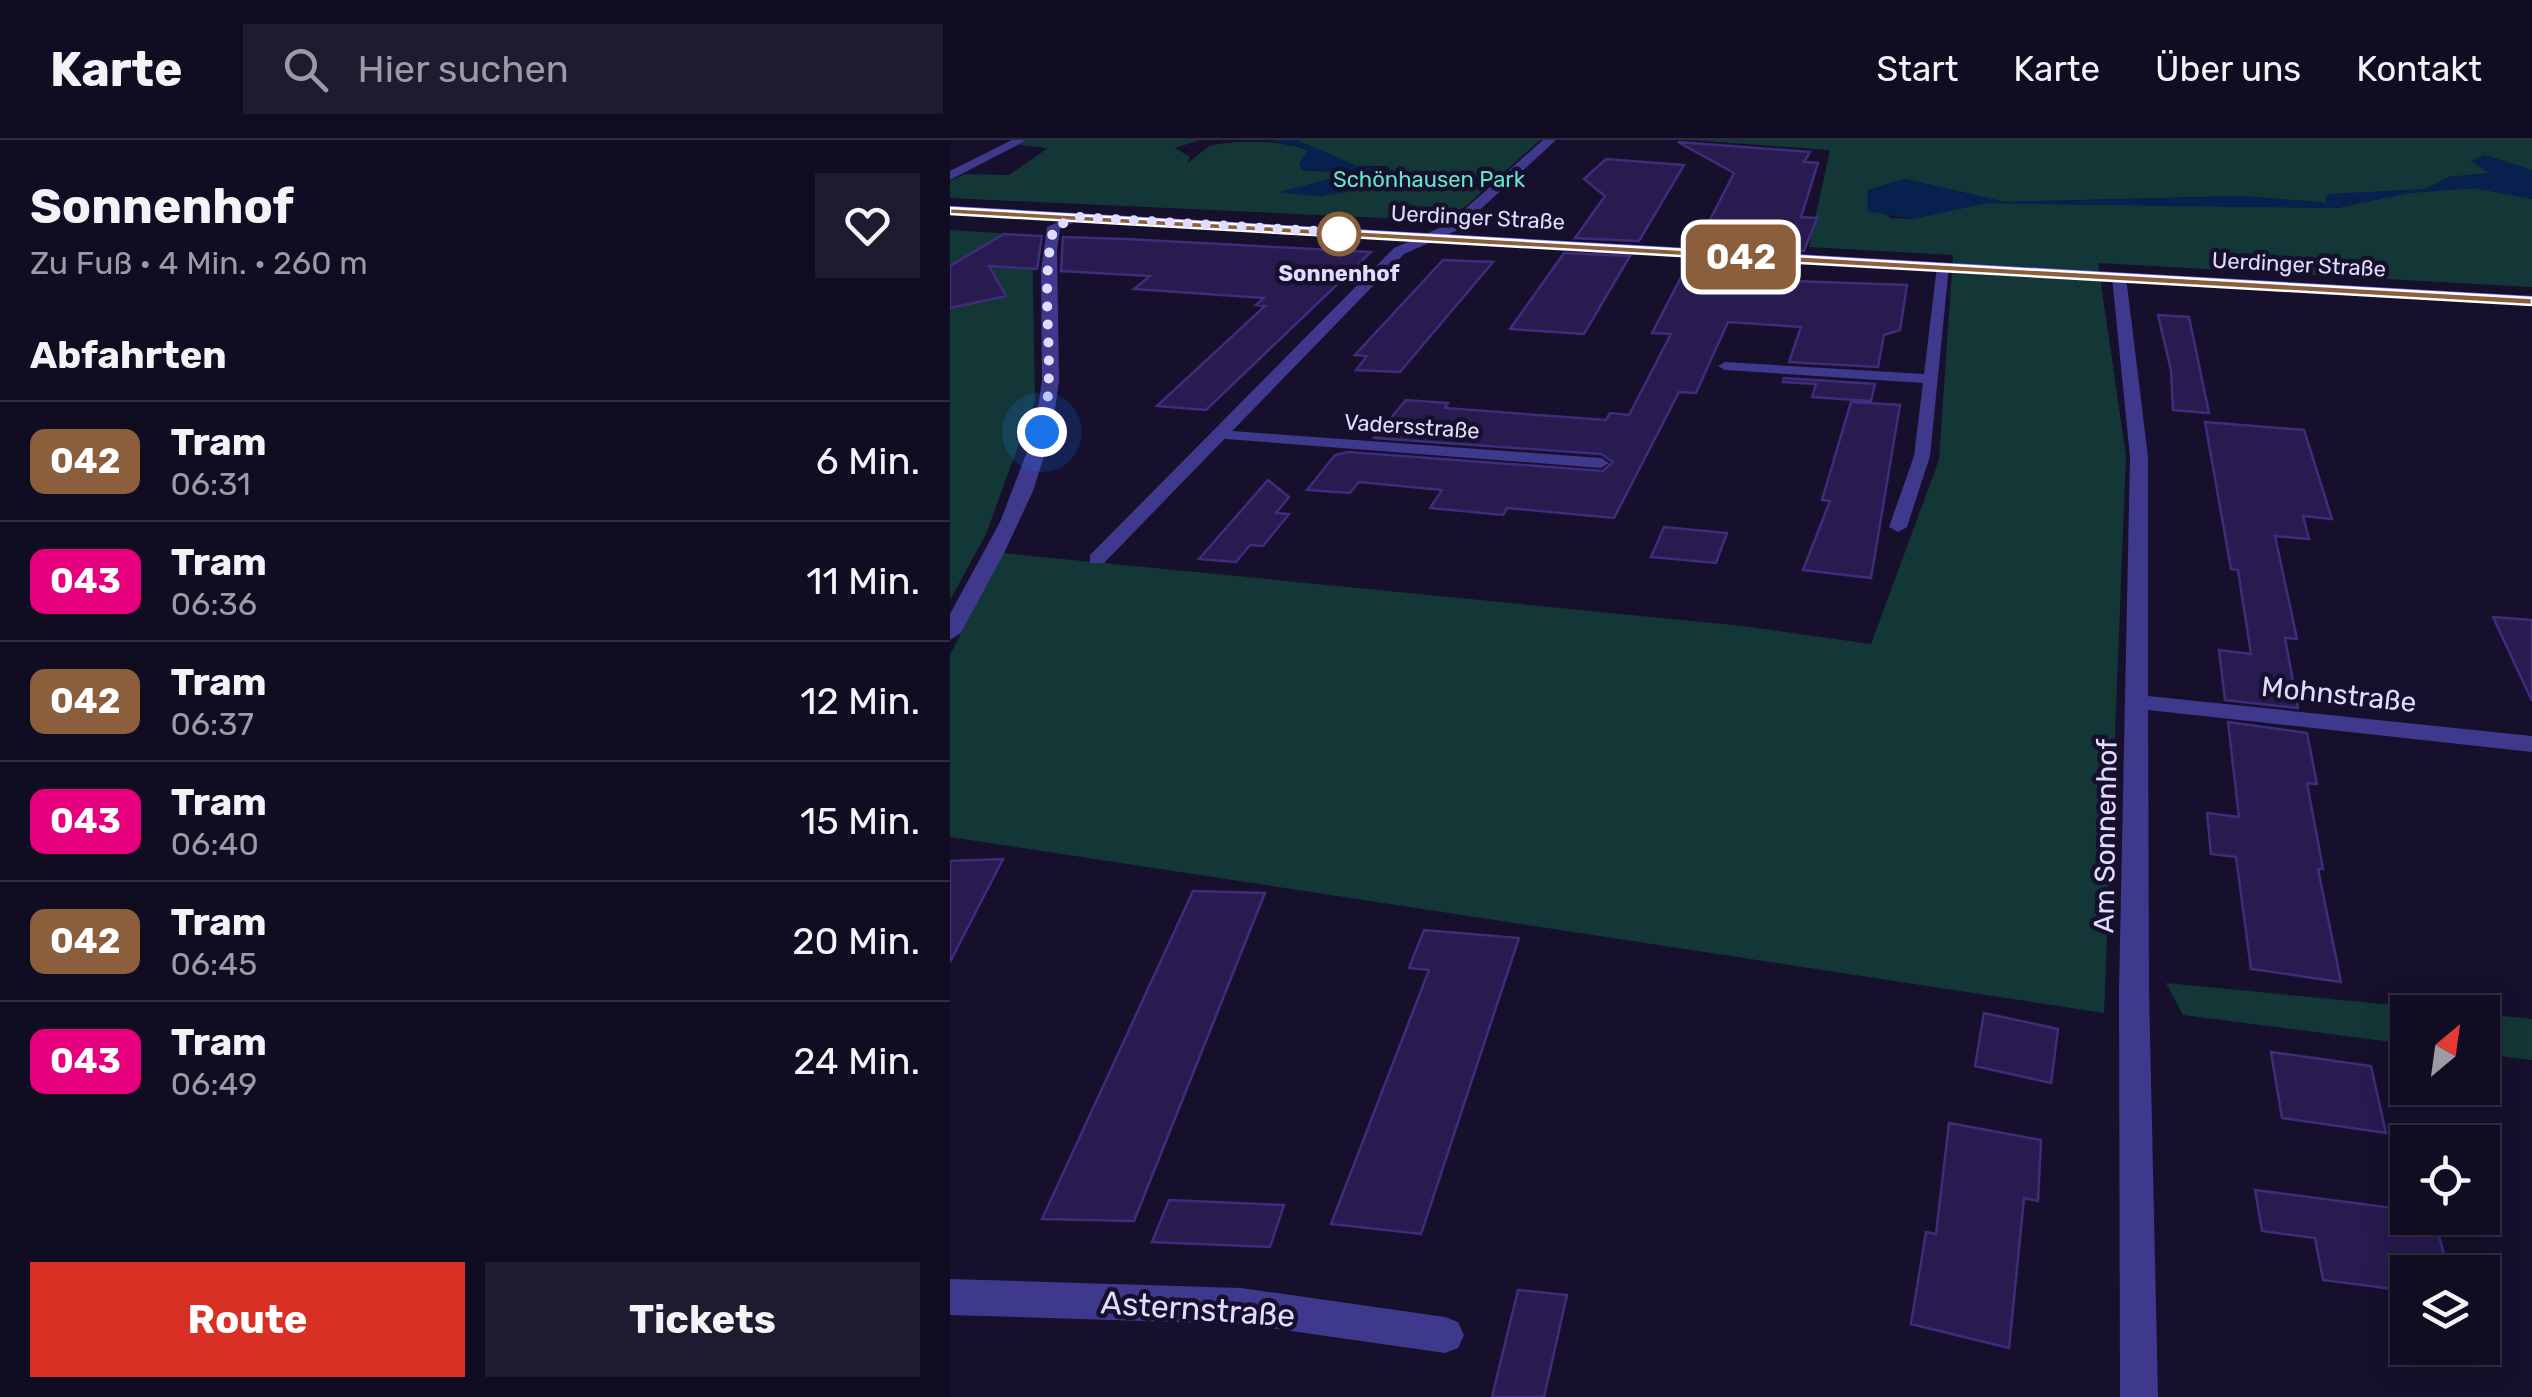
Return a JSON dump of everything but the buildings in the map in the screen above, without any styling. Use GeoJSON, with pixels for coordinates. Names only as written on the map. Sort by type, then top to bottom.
{"type":"FeatureCollection","features":[{"type":"Feature","properties":{"kind":"main road","name":"Uerdinger Straße"},"geometry":{"type":"LineString","coordinates":[[950,210],[2532,300]]}},
{"type":"Feature","properties":{"kind":"street"},"geometry":{"type":"LineString","coordinates":[[950,176],[1021,140]]}},
{"type":"Feature","properties":{"kind":"street"},"geometry":{"type":"LineString","coordinates":[[1096,558],[1399,251],[1453,227],[1550,140]]}},
{"type":"Feature","properties":{"kind":"street"},"geometry":{"type":"LineString","coordinates":[[950,633],[1032,468],[1049,402],[1046,257],[1054,227],[1078,217]]}},
{"type":"Feature","properties":{"kind":"street","name":"Am Sonnenhof"},"geometry":{"type":"LineString","coordinates":[[2119,276],[2139,457],[2134,990],[2139,1397]]}},
{"type":"Feature","properties":{"kind":"street","name":"Mohnstraße"},"geometry":{"type":"LineString","coordinates":[[2139,702],[2532,744]]}},
{"type":"Feature","properties":{"kind":"street","name":"Asternstraße"},"geometry":{"type":"LineString","coordinates":[[950,1298],[1241,1306],[1445,1335]]}},
{"type":"Feature","properties":{"kind":"lane"},"geometry":{"type":"LineString","coordinates":[[1898,528],[1922,456],[1943,266]]}},
{"type":"Feature","properties":{"kind":"lane"},"geometry":{"type":"LineString","coordinates":[[1725,366],[1930,379]]}},
{"type":"Feature","properties":{"kind":"lane","name":"Vadersstraße"},"geometry":{"type":"LineString","coordinates":[[1220,434],[1601,463]]}},
{"type":"Feature","properties":{"kind":"green space","name":"Schönhausen Park"},"geometry":{"type":"Polygon","coordinates":[[[1028,140],[1200,140],[1175,148],[1190,157],[1187,163],[1213,145],[1288,145],[1310,151],[1301,170],[1353,173],[1281,192],[1323,196],[1390,170],[1387,166],[1356,166],[1297,140],[1540,140],[1449,221],[950,198],[950,181],[965,174],[1009,175],[1048,148],[1019,145],[1028,140]]]}},
{"type":"Feature","properties":{"kind":"green space"},"geometry":{"type":"Polygon","coordinates":[[[1691,140],[2532,140],[2532,170],[2484,155],[2489,173],[2449,177],[2426,189],[2333,194],[2326,196],[2328,203],[2241,196],[2005,202],[1905,179],[1868,190],[1890,218],[1911,219],[1987,203],[2337,208],[2408,193],[2475,188],[2532,199],[2532,287],[2098,263],[2126,456],[2104,1013],[950,837],[950,655],[1002,553],[1743,626],[1871,644],[1939,460],[1953,255],[1809,247],[1830,150],[1691,140]]]}},
{"type":"Feature","properties":{"kind":"green space"},"geometry":{"type":"Polygon","coordinates":[[[950,230],[1032,235],[1035,400],[986,534],[950,600],[950,230]]]}},
{"type":"Feature","properties":{"kind":"green space"},"geometry":{"type":"Polygon","coordinates":[[[2166,983],[2390,1005],[2390,1042],[2183,1015],[2166,983]]]}},
{"type":"Feature","properties":{"kind":"green space"},"geometry":{"type":"Polygon","coordinates":[[[2500,1016],[2532,1019],[2532,1060],[2500,1056],[2500,1016]]]}},
{"type":"Feature","properties":{"kind":"water"},"geometry":{"type":"Polygon","coordinates":[[[1268,140],[1297,140],[1356,166],[1391,168],[1364,178],[1362,187],[1342,193],[1311,196],[1280,192],[1353,173],[1301,169],[1299,164],[1308,149],[1268,140]]]}},
{"type":"Feature","properties":{"kind":"water"},"geometry":{"type":"Polygon","coordinates":[[[2484,155],[2532,170],[2532,199],[2475,188],[2408,193],[2337,208],[1987,203],[1911,219],[1867,211],[1868,190],[1905,179],[2005,202],[2241,196],[2327,203],[2325,196],[2333,194],[2425,189],[2449,177],[2489,173],[2471,161],[2484,155]]]}},
{"type":"Feature","properties":{"kind":"tram line"},"geometry":{"type":"LineString","coordinates":[[950,209],[2532,299]]}},
{"type":"Feature","properties":{"kind":"tram line","name":"042"},"geometry":{"type":"LineString","coordinates":[[950,211],[2532,302]]}},
{"type":"Feature","properties":{"kind":"place","name":"Sonnenhof"},"geometry":{"type":"Point","coordinates":[1339,234]}},
{"type":"Feature","properties":{"kind":"route"},"geometry":{"type":"LineString","coordinates":[[1042,432],[1049,402],[1046,257],[1054,227],[1078,217],[1351,233],[1339,234]]}}]}
